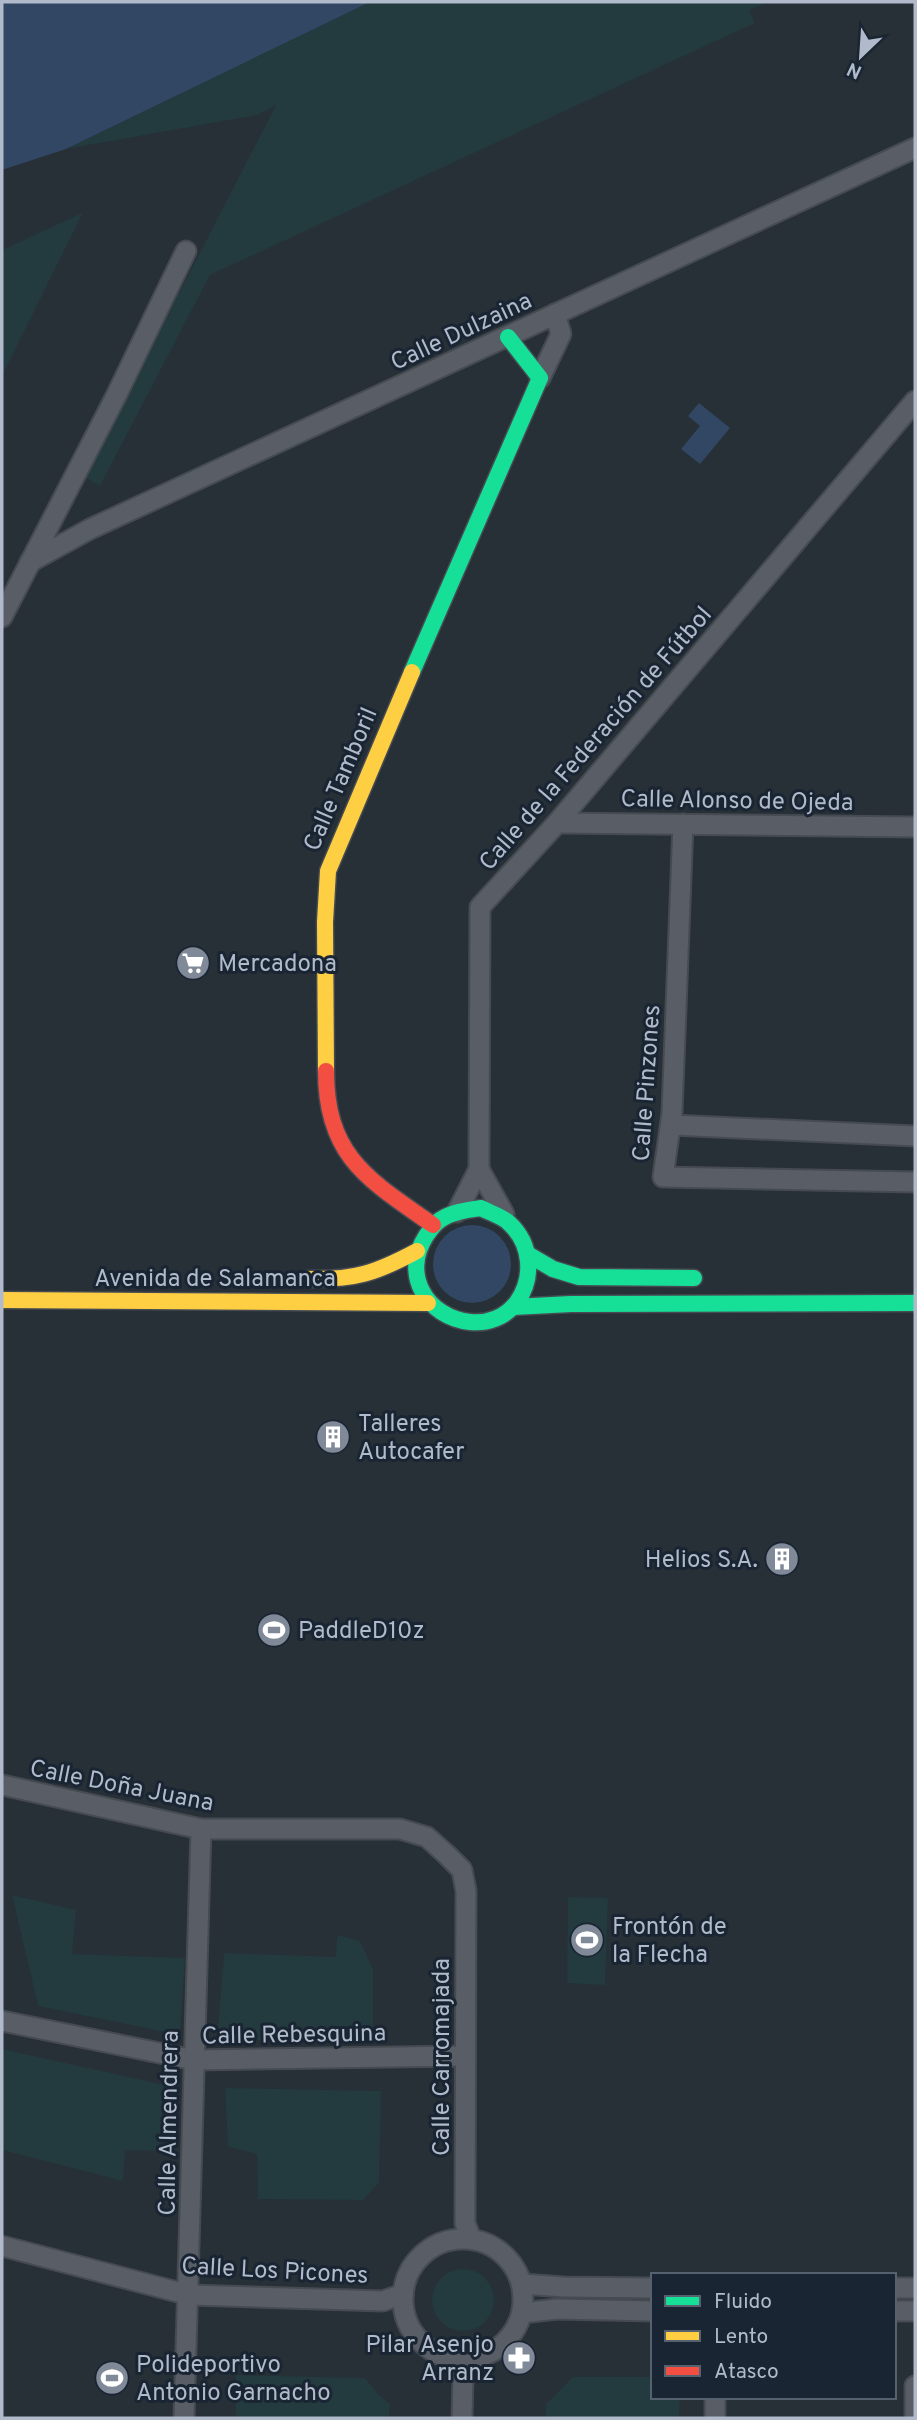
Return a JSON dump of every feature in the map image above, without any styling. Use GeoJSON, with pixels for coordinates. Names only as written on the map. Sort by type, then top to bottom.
{"type":"FeatureCollection","features":[{"type":"Feature","properties":{"kind":"main road"},"geometry":{"type":"LineString","coordinates":[[508,337],[540,378]]}},
{"type":"Feature","properties":{"kind":"main road","name":"Calle Tamboril"},"geometry":{"type":"LineString","coordinates":[[433,1225],[383,1190],[358,1168],[338,1139],[326,1097],[324,922],[328,871],[540,378]]}},
{"type":"Feature","properties":{"kind":"main road"},"geometry":{"type":"LineString","coordinates":[[481,1208],[507,1221],[523,1239],[529,1255],[529,1279],[523,1294],[504,1315],[487,1322],[459,1323],[440,1314],[428,1303],[416,1278],[417,1251],[433,1225],[457,1212],[481,1208]]}},
{"type":"Feature","properties":{"kind":"main road","name":"Avenida de Salamanca"},"geometry":{"type":"LineString","coordinates":[[286,1278],[340,1280],[379,1271],[417,1251]]}},
{"type":"Feature","properties":{"kind":"main road"},"geometry":{"type":"LineString","coordinates":[[529,1255],[553,1269],[579,1278],[714,1278]]}},
{"type":"Feature","properties":{"kind":"main road","name":"Avenida de Salamanca"},"geometry":{"type":"LineString","coordinates":[[2,1300],[428,1303]]}},
{"type":"Feature","properties":{"kind":"main road"},"geometry":{"type":"LineString","coordinates":[[513,1307],[571,1304],[915,1303]]}},
{"type":"Feature","properties":{"kind":"street","name":"Calle Dulzaina"},"geometry":{"type":"LineString","coordinates":[[30,562],[90,529],[915,148]]}},
{"type":"Feature","properties":{"kind":"street"},"geometry":{"type":"LineString","coordinates":[[2,617],[116,396],[186,251]]}},
{"type":"Feature","properties":{"kind":"street","name":"Calle Tamboril"},"geometry":{"type":"LineString","coordinates":[[540,378],[561,334],[555,314]]}},
{"type":"Feature","properties":{"kind":"street","name":"Calle de la Federación de Fútbol"},"geometry":{"type":"LineString","coordinates":[[457,1212],[479,1169],[480,907],[558,823],[915,401]]}},
{"type":"Feature","properties":{"kind":"street","name":"Calle Alonso de Ojeda"},"geometry":{"type":"LineString","coordinates":[[558,823],[915,827]]}},
{"type":"Feature","properties":{"kind":"street","name":"Calle Pinzones"},"geometry":{"type":"LineString","coordinates":[[683,824],[671,1125],[663,1177],[915,1182]]}},
{"type":"Feature","properties":{"kind":"street"},"geometry":{"type":"LineString","coordinates":[[671,1125],[915,1136]]}},
{"type":"Feature","properties":{"kind":"street","name":"Calle de la Federación de Fútbol"},"geometry":{"type":"LineString","coordinates":[[479,1169],[507,1221]]}},
{"type":"Feature","properties":{"kind":"street","name":"Calle Doña Juana"},"geometry":{"type":"LineString","coordinates":[[2,1785],[201,1829],[400,1829],[427,1837],[447,1854],[462,1870],[467,1891]]}},
{"type":"Feature","properties":{"kind":"street","name":"Calle Almendrera"},"geometry":{"type":"LineString","coordinates":[[184,2418],[201,1829]]}},
{"type":"Feature","properties":{"kind":"street","name":"Calle Carromajada"},"geometry":{"type":"LineString","coordinates":[[463,2234],[467,1891]]}},
{"type":"Feature","properties":{"kind":"street","name":"Calle Rebesquina"},"geometry":{"type":"LineString","coordinates":[[2,2021],[194,2060],[464,2056]]}},
{"type":"Feature","properties":{"kind":"street"},"geometry":{"type":"LineString","coordinates":[[463,2234],[497,2250],[509,2261],[522,2284],[522,2313],[510,2338],[487,2355],[463,2359],[432,2351],[422,2343],[414,2334],[403,2302],[409,2272],[418,2259],[439,2244],[463,2234]]}},
{"type":"Feature","properties":{"kind":"street","name":"Calle Los Picones"},"geometry":{"type":"LineString","coordinates":[[2,2246],[189,2295],[403,2302]]}},
{"type":"Feature","properties":{"kind":"street"},"geometry":{"type":"LineString","coordinates":[[522,2284],[651,2288]]}},
{"type":"Feature","properties":{"kind":"street"},"geometry":{"type":"LineString","coordinates":[[896,2288],[915,2288]]}},
{"type":"Feature","properties":{"kind":"street"},"geometry":{"type":"LineString","coordinates":[[522,2313],[557,2309],[651,2311]]}},
{"type":"Feature","properties":{"kind":"street"},"geometry":{"type":"LineString","coordinates":[[896,2311],[915,2311]]}},
{"type":"Feature","properties":{"kind":"street"},"geometry":{"type":"LineString","coordinates":[[462,2418],[463,2359]]}},
{"type":"Feature","properties":{"kind":"street"},"geometry":{"type":"LineString","coordinates":[[915,2386],[915,2418]]}},
{"type":"Feature","properties":{"kind":"street"},"geometry":{"type":"LineString","coordinates":[[715,2399],[715,2418]]}},
{"type":"Feature","properties":{"kind":"green space"},"geometry":{"type":"Polygon","coordinates":[[[370,2],[768,2],[749,10],[755,23],[210,275],[100,486],[84,477],[276,105],[258,115],[66,149],[370,2]]]}},
{"type":"Feature","properties":{"kind":"green space"},"geometry":{"type":"Polygon","coordinates":[[[83,213],[2,376],[2,250],[83,213]]]}},
{"type":"Feature","properties":{"kind":"green space"},"geometry":{"type":"Polygon","coordinates":[[[12,1895],[76,1910],[72,1954],[185,1958],[180,2035],[38,2006],[12,1895]]]}},
{"type":"Feature","properties":{"kind":"green space","name":"Frontón de la Flecha"},"geometry":{"type":"Polygon","coordinates":[[[568,1897],[608,1898],[605,1985],[567,1983],[568,1897]]]}},
{"type":"Feature","properties":{"kind":"green space"},"geometry":{"type":"Polygon","coordinates":[[[337,1935],[360,1941],[373,1969],[373,2040],[217,2040],[224,1953],[336,1957],[337,1935]]]}},
{"type":"Feature","properties":{"kind":"green space"},"geometry":{"type":"Polygon","coordinates":[[[2,2049],[165,2085],[158,2151],[125,2150],[123,2181],[2,2150],[2,2049]]]}},
{"type":"Feature","properties":{"kind":"green space"},"geometry":{"type":"Polygon","coordinates":[[[225,2088],[381,2091],[379,2183],[363,2200],[258,2199],[257,2154],[228,2147],[225,2088]]]}},
{"type":"Feature","properties":{"kind":"green space"},"geometry":{"type":"Polygon","coordinates":[[[463,2269],[475,2271],[485,2278],[492,2288],[492,2312],[485,2322],[475,2329],[463,2331],[451,2329],[441,2322],[434,2312],[432,2300],[434,2288],[441,2278],[451,2271],[463,2269]]]}},
{"type":"Feature","properties":{"kind":"green space"},"geometry":{"type":"Polygon","coordinates":[[[236,2375],[365,2378],[390,2404],[389,2418],[236,2418],[236,2375]]]}},
{"type":"Feature","properties":{"kind":"green space"},"geometry":{"type":"Polygon","coordinates":[[[573,2377],[651,2377],[651,2399],[680,2399],[679,2418],[546,2418],[546,2404],[573,2377]]]}},
{"type":"Feature","properties":{"kind":"water"},"geometry":{"type":"Polygon","coordinates":[[[2,2],[370,2],[66,149],[2,170],[2,2]]]}},
{"type":"Feature","properties":{"kind":"water"},"geometry":{"type":"Polygon","coordinates":[[[699,403],[730,428],[700,464],[681,449],[700,426],[688,416],[699,403]]]}},
{"type":"Feature","properties":{"kind":"water"},"geometry":{"type":"Polygon","coordinates":[[[472,1225],[487,1228],[499,1237],[508,1249],[511,1264],[508,1279],[499,1291],[487,1300],[472,1303],[457,1300],[445,1291],[436,1279],[433,1264],[436,1249],[445,1237],[457,1228],[472,1225]]]}},
{"type":"Feature","properties":{"kind":"traffic: fast"},"geometry":{"type":"LineString","coordinates":[[412,672],[540,378],[508,337]]}},
{"type":"Feature","properties":{"kind":"traffic: fast"},"geometry":{"type":"LineString","coordinates":[[481,1208],[503,1218],[517,1231],[526,1251],[528,1272],[522,1293],[508,1312],[490,1321],[470,1322],[441,1312],[431,1303],[422,1292],[416,1265],[426,1236],[436,1223],[455,1213],[481,1208]]}},
{"type":"Feature","properties":{"kind":"traffic: fast"},"geometry":{"type":"LineString","coordinates":[[529,1255],[553,1269],[579,1277],[694,1278]]}},
{"type":"Feature","properties":{"kind":"traffic: fast"},"geometry":{"type":"LineString","coordinates":[[513,1307],[571,1304],[915,1303]]}},
{"type":"Feature","properties":{"kind":"traffic: slow"},"geometry":{"type":"LineString","coordinates":[[326,1071],[325,922],[328,871],[412,672]]}},
{"type":"Feature","properties":{"kind":"traffic: slow"},"geometry":{"type":"LineString","coordinates":[[308,1279],[365,1274],[417,1251]]}},
{"type":"Feature","properties":{"kind":"traffic: slow"},"geometry":{"type":"LineString","coordinates":[[2,1300],[428,1303]]}},
{"type":"Feature","properties":{"kind":"traffic: jam"},"geometry":{"type":"LineString","coordinates":[[326,1071],[328,1100],[343,1146],[371,1179],[433,1225]]}},
{"type":"Feature","properties":{"kind":"place","name":"Mercadona"},"geometry":{"type":"Point","coordinates":[193,963]}},
{"type":"Feature","properties":{"kind":"place","name":"Talleres Autocafer"},"geometry":{"type":"Point","coordinates":[333,1437]}},
{"type":"Feature","properties":{"kind":"place","name":"Helios S.A."},"geometry":{"type":"Point","coordinates":[782,1559]}},
{"type":"Feature","properties":{"kind":"place","name":"PaddleD10z"},"geometry":{"type":"Point","coordinates":[274,1630]}},
{"type":"Feature","properties":{"kind":"place","name":"Frontón de la Flecha"},"geometry":{"type":"Point","coordinates":[587,1940]}},
{"type":"Feature","properties":{"kind":"place","name":"Pilar Asenjo Arranz"},"geometry":{"type":"Point","coordinates":[519,2358]}},
{"type":"Feature","properties":{"kind":"place","name":"Polideportivo Antonio Garnacho"},"geometry":{"type":"Point","coordinates":[112,2378]}}]}
